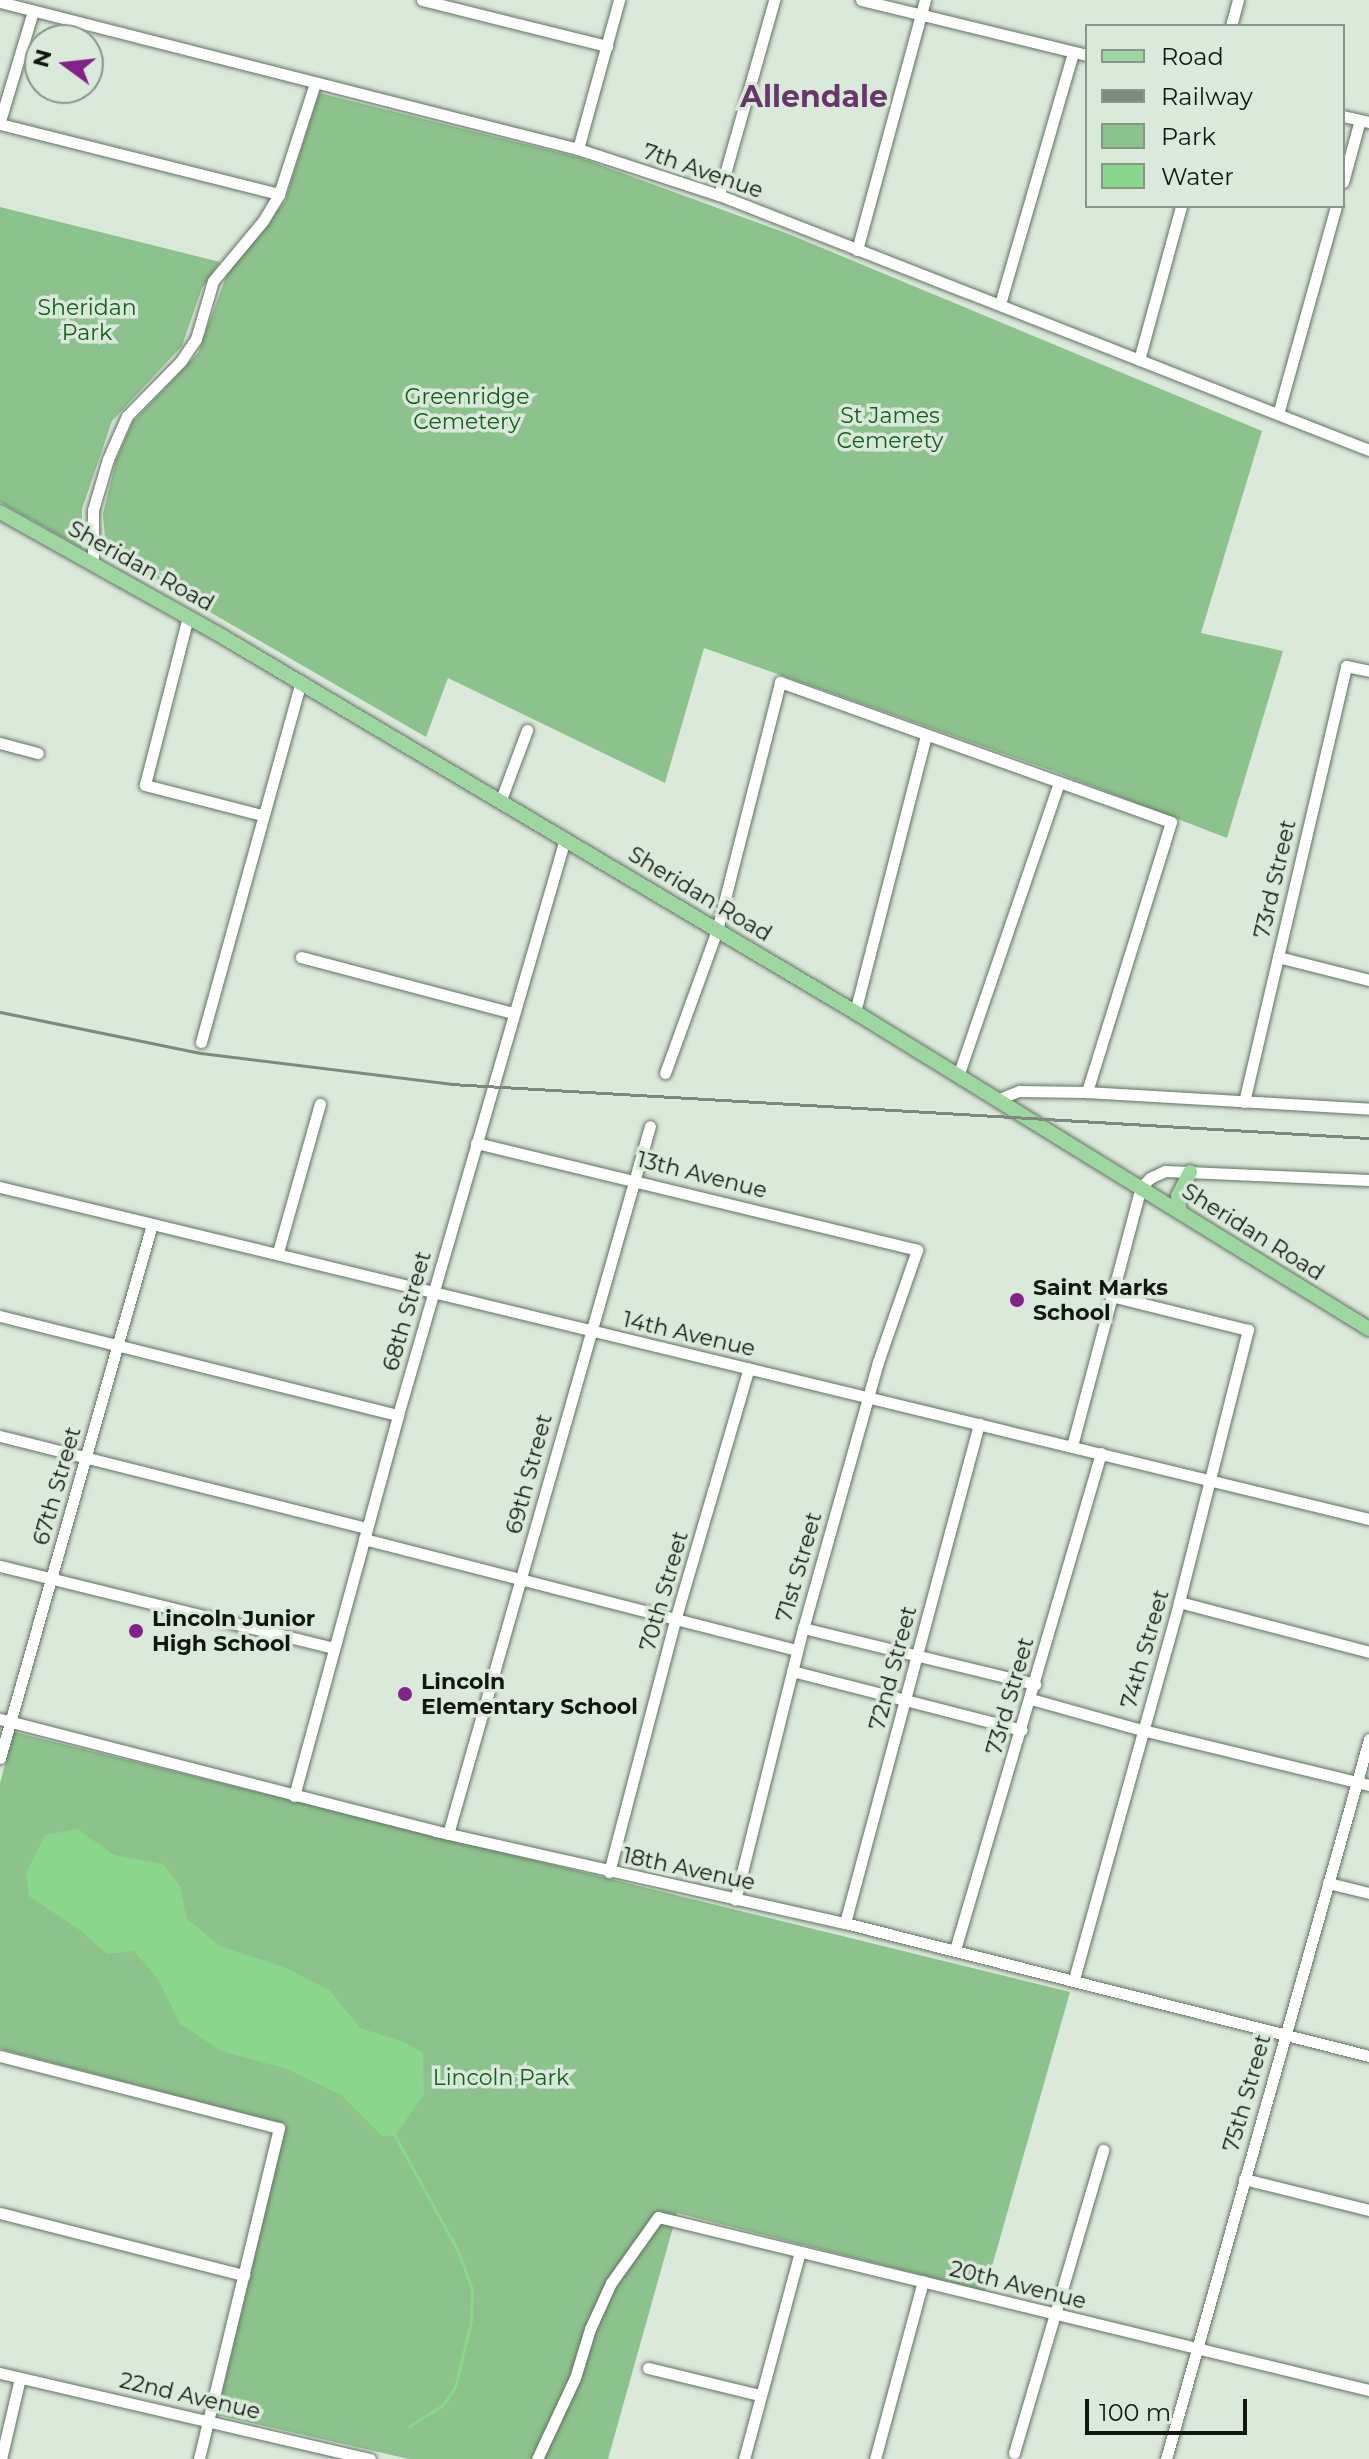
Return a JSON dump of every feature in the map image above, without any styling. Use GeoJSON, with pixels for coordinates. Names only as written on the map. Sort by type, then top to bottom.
{"type":"FeatureCollection","features":[{"type":"Feature","properties":{"kind":"main road","name":"Sheridan Road"},"geometry":{"type":"LineString","coordinates":[[0,512],[301,682],[855,1012],[1369,1329]]}},
{"type":"Feature","properties":{"kind":"main road"},"geometry":{"type":"LineString","coordinates":[[1180,1212],[1178,1196],[1190,1172]]}},
{"type":"Feature","properties":{"kind":"street"},"geometry":{"type":"LineString","coordinates":[[422,0],[607,46]]}},
{"type":"Feature","properties":{"kind":"street"},"geometry":{"type":"LineString","coordinates":[[578,149],[619,0]]}},
{"type":"Feature","properties":{"kind":"street"},"geometry":{"type":"LineString","coordinates":[[719,195],[774,0]]}},
{"type":"Feature","properties":{"kind":"street"},"geometry":{"type":"LineString","coordinates":[[861,0],[1085,55]]}},
{"type":"Feature","properties":{"kind":"street"},"geometry":{"type":"LineString","coordinates":[[857,250],[925,0]]}},
{"type":"Feature","properties":{"kind":"street"},"geometry":{"type":"LineString","coordinates":[[1232,24],[1238,0]]}},
{"type":"Feature","properties":{"kind":"street","name":"7th Avenue"},"geometry":{"type":"LineString","coordinates":[[0,2],[578,149],[719,195],[1369,450]]}},
{"type":"Feature","properties":{"kind":"street"},"geometry":{"type":"LineString","coordinates":[[33,11],[0,122],[279,194]]}},
{"type":"Feature","properties":{"kind":"street"},"geometry":{"type":"LineString","coordinates":[[1000,304],[1073,52]]}},
{"type":"Feature","properties":{"kind":"street"},"geometry":{"type":"LineString","coordinates":[[93,564],[93,510],[108,459],[127,416],[181,361],[196,339],[213,281],[263,221],[279,194],[315,83]]}},
{"type":"Feature","properties":{"kind":"street"},"geometry":{"type":"LineString","coordinates":[[1345,116],[1365,121],[1345,176]]}},
{"type":"Feature","properties":{"kind":"street"},"geometry":{"type":"LineString","coordinates":[[1139,360],[1180,208]]}},
{"type":"Feature","properties":{"kind":"street"},"geometry":{"type":"LineString","coordinates":[[1278,414],[1335,208]]}},
{"type":"Feature","properties":{"kind":"street"},"geometry":{"type":"LineString","coordinates":[[188,617],[145,785],[262,815]]}},
{"type":"Feature","properties":{"kind":"street","name":"73rd Street"},"geometry":{"type":"LineString","coordinates":[[1244,1102],[1346,666],[1369,671]]}},
{"type":"Feature","properties":{"kind":"street"},"geometry":{"type":"LineString","coordinates":[[201,1042],[301,682]]}},
{"type":"Feature","properties":{"kind":"street"},"geometry":{"type":"LineString","coordinates":[[665,1073],[717,930],[780,682],[1171,822],[1087,1092]]}},
{"type":"Feature","properties":{"kind":"street"},"geometry":{"type":"LineString","coordinates":[[500,802],[527,730]]}},
{"type":"Feature","properties":{"kind":"street"},"geometry":{"type":"LineString","coordinates":[[855,1012],[926,735]]}},
{"type":"Feature","properties":{"kind":"street"},"geometry":{"type":"LineString","coordinates":[[0,743],[38,753]]}},
{"type":"Feature","properties":{"kind":"street"},"geometry":{"type":"LineString","coordinates":[[958,1076],[1059,783]]}},
{"type":"Feature","properties":{"kind":"street","name":"68th Street"},"geometry":{"type":"LineString","coordinates":[[294,1796],[398,1415],[565,839]]}},
{"type":"Feature","properties":{"kind":"street"},"geometry":{"type":"LineString","coordinates":[[301,957],[513,1013]]}},
{"type":"Feature","properties":{"kind":"street"},"geometry":{"type":"LineString","coordinates":[[1278,957],[1369,980]]}},
{"type":"Feature","properties":{"kind":"street"},"geometry":{"type":"LineString","coordinates":[[999,1099],[1019,1091],[1087,1092],[1369,1109]]}},
{"type":"Feature","properties":{"kind":"street"},"geometry":{"type":"LineString","coordinates":[[278,1252],[320,1104]]}},
{"type":"Feature","properties":{"kind":"street","name":"69th Street"},"geometry":{"type":"LineString","coordinates":[[448,1834],[589,1331],[650,1126]]}},
{"type":"Feature","properties":{"kind":"street","name":"13th Avenue"},"geometry":{"type":"LineString","coordinates":[[476,1143],[917,1250]]}},
{"type":"Feature","properties":{"kind":"street"},"geometry":{"type":"LineString","coordinates":[[1072,1446],[1141,1187],[1150,1178],[1165,1171],[1369,1180]]}},
{"type":"Feature","properties":{"kind":"street","name":"14th Avenue"},"geometry":{"type":"LineString","coordinates":[[0,1187],[1369,1519]]}},
{"type":"Feature","properties":{"kind":"street","name":"67th Street"},"geometry":{"type":"LineString","coordinates":[[0,1758],[5,1720],[51,1579],[152,1224]]}},
{"type":"Feature","properties":{"kind":"street","name":"71st Street"},"geometry":{"type":"LineString","coordinates":[[735,1900],[803,1628],[868,1397],[917,1250]]}},
{"type":"Feature","properties":{"kind":"street","name":"74th Street"},"geometry":{"type":"LineString","coordinates":[[1074,1979],[1179,1602],[1248,1330],[1112,1296]]}},
{"type":"Feature","properties":{"kind":"street"},"geometry":{"type":"LineString","coordinates":[[0,1316],[398,1415]]}},
{"type":"Feature","properties":{"kind":"street","name":"70th Street"},"geometry":{"type":"LineString","coordinates":[[609,1872],[676,1617],[749,1368]]}},
{"type":"Feature","properties":{"kind":"street","name":"72nd Street"},"geometry":{"type":"LineString","coordinates":[[845,1923],[979,1424]]}},
{"type":"Feature","properties":{"kind":"street"},"geometry":{"type":"LineString","coordinates":[[0,1436],[366,1534],[520,1581],[676,1617],[797,1650]]}},
{"type":"Feature","properties":{"kind":"street","name":"73rd Street"},"geometry":{"type":"LineString","coordinates":[[955,1950],[1101,1453]]}},
{"type":"Feature","properties":{"kind":"street"},"geometry":{"type":"LineString","coordinates":[[0,1566],[333,1648]]}},
{"type":"Feature","properties":{"kind":"street"},"geometry":{"type":"LineString","coordinates":[[1179,1602],[1369,1652]]}},
{"type":"Feature","properties":{"kind":"street"},"geometry":{"type":"LineString","coordinates":[[803,1628],[1035,1684]]}},
{"type":"Feature","properties":{"kind":"street"},"geometry":{"type":"LineString","coordinates":[[792,1671],[1022,1730]]}},
{"type":"Feature","properties":{"kind":"street"},"geometry":{"type":"LineString","coordinates":[[1031,1699],[1142,1730],[1363,1783]]}},
{"type":"Feature","properties":{"kind":"street","name":"18th Avenue"},"geometry":{"type":"LineString","coordinates":[[5,1720],[448,1834],[845,1923],[1369,2056]]}},
{"type":"Feature","properties":{"kind":"street","name":"75th Street"},"geometry":{"type":"LineString","coordinates":[[1166,2459],[1328,1883],[1363,1783],[1369,1739]]}},
{"type":"Feature","properties":{"kind":"street"},"geometry":{"type":"LineString","coordinates":[[1328,1883],[1369,1893]]}},
{"type":"Feature","properties":{"kind":"street"},"geometry":{"type":"LineString","coordinates":[[0,2056],[279,2128],[199,2459]]}},
{"type":"Feature","properties":{"kind":"street"},"geometry":{"type":"LineString","coordinates":[[1014,2453],[1103,2150]]}},
{"type":"Feature","properties":{"kind":"street"},"geometry":{"type":"LineString","coordinates":[[1244,2179],[1369,2210]]}},
{"type":"Feature","properties":{"kind":"street"},"geometry":{"type":"LineString","coordinates":[[0,2213],[244,2275]]}},
{"type":"Feature","properties":{"kind":"street","name":"20th Avenue"},"geometry":{"type":"LineString","coordinates":[[537,2459],[575,2378],[590,2329],[611,2283],[658,2217],[1369,2390]]}},
{"type":"Feature","properties":{"kind":"street"},"geometry":{"type":"LineString","coordinates":[[744,2459],[800,2252]]}},
{"type":"Feature","properties":{"kind":"street"},"geometry":{"type":"LineString","coordinates":[[875,2459],[923,2281]]}},
{"type":"Feature","properties":{"kind":"street"},"geometry":{"type":"LineString","coordinates":[[648,2368],[760,2395]]}},
{"type":"Feature","properties":{"kind":"street","name":"22nd Avenue"},"geometry":{"type":"LineString","coordinates":[[0,2373],[370,2459]]}},
{"type":"Feature","properties":{"kind":"street"},"geometry":{"type":"LineString","coordinates":[[1,2459],[20,2378]]}},
{"type":"Feature","properties":{"kind":"green space","name":"Greenridge Cemetery"},"geometry":{"type":"Polygon","coordinates":[[[319,93],[581,158],[791,235],[1262,431],[1201,633],[1283,651],[1227,838],[1050,770],[704,648],[665,783],[448,678],[426,737],[106,552],[103,514],[116,460],[132,423],[198,353],[228,271],[285,201],[319,93]]]}},
{"type":"Feature","properties":{"kind":"green space","name":"Sheridan Park"},"geometry":{"type":"Polygon","coordinates":[[[0,207],[220,262],[202,288],[182,346],[112,421],[82,509],[82,548],[0,502],[0,207]]]}},
{"type":"Feature","properties":{"kind":"green space","name":"Lincoln Park"},"geometry":{"type":"Polygon","coordinates":[[[14,1732],[1070,1992],[985,2291],[677,2213],[608,2459],[409,2459],[217,2415],[286,2124],[0,2049],[0,1783],[14,1732]]]}},
{"type":"Feature","properties":{"kind":"water"},"geometry":{"type":"Polygon","coordinates":[[[78,1829],[114,1855],[163,1864],[180,1886],[187,1919],[220,1946],[286,1968],[329,1990],[360,2028],[404,2042],[423,2053],[424,2094],[395,2136],[382,2136],[341,2095],[287,2069],[221,2051],[180,2024],[158,1979],[134,1951],[107,1954],[80,1930],[29,1896],[26,1873],[45,1835],[78,1829]]]}},
{"type":"Feature","properties":{"kind":"waterway"},"geometry":{"type":"LineString","coordinates":[[395,2136],[458,2251],[472,2289],[471,2321],[455,2387],[443,2405],[409,2426]]}},
{"type":"Feature","properties":{"kind":"railway"},"geometry":{"type":"LineString","coordinates":[[0,1012],[200,1053],[451,1084],[1369,1138]]}},
{"type":"Feature","properties":{"kind":"place","name":"Saint Marks School"},"geometry":{"type":"Point","coordinates":[1017,1300]}},
{"type":"Feature","properties":{"kind":"place","name":"Lincoln Junior High School"},"geometry":{"type":"Point","coordinates":[136,1631]}},
{"type":"Feature","properties":{"kind":"place","name":"Lincoln Elementary School"},"geometry":{"type":"Point","coordinates":[405,1694]}},
{"type":"Feature","properties":{"kind":"district","name":"Allendale"},"geometry":{"type":"Point","coordinates":[814,97]}},
{"type":"Feature","properties":{"kind":"park label","name":"St James Cemerety"},"geometry":{"type":"Point","coordinates":[890,428]}}]}
